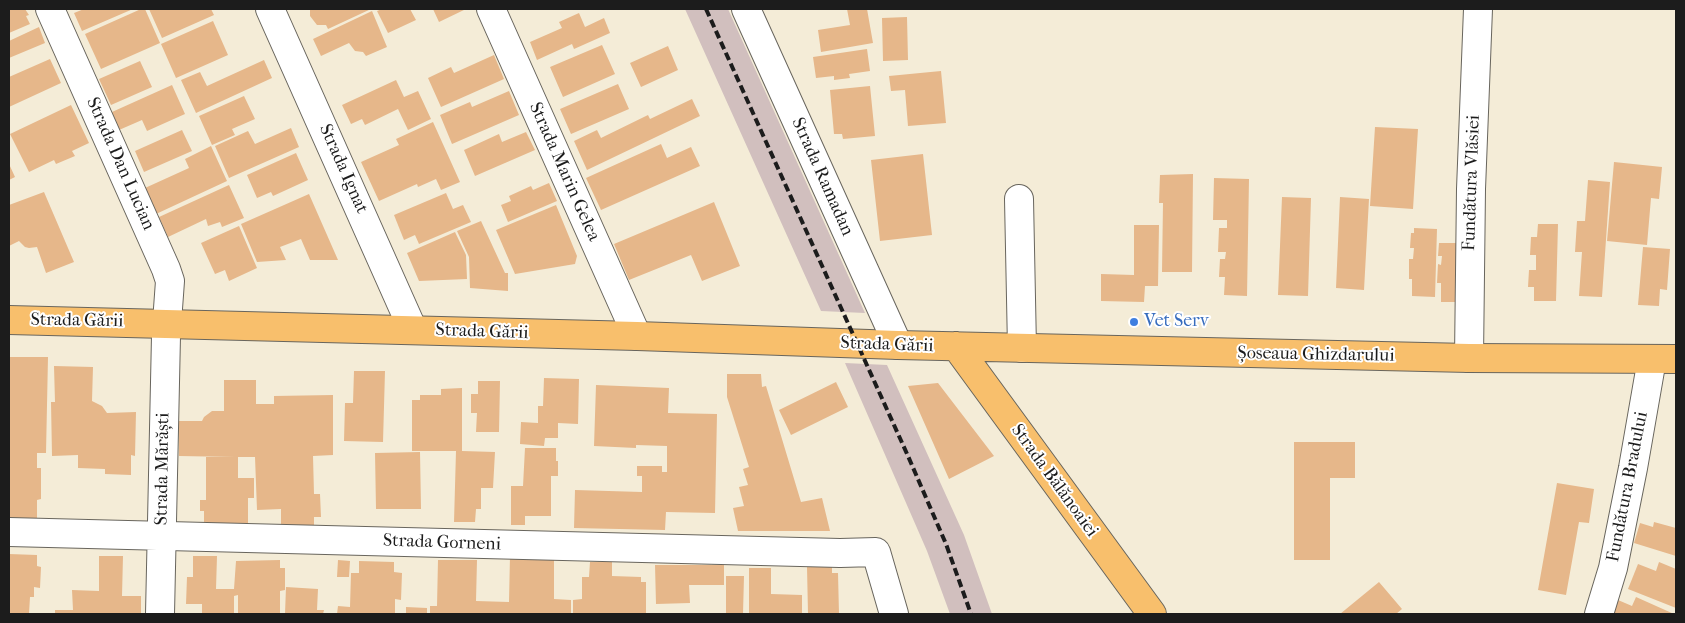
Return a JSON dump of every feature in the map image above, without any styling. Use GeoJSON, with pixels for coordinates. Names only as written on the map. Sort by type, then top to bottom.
{"type":"FeatureCollection","features":[{"type":"Feature","properties":{"kind":"main road","name":"Strada Gării"},"geometry":{"type":"LineString","coordinates":[[9,320],[956,346]]}},
{"type":"Feature","properties":{"kind":"main road","name":"Șoseaua Ghizdarului"},"geometry":{"type":"LineString","coordinates":[[956,346],[1469,358],[1669,357]]}},
{"type":"Feature","properties":{"kind":"main road","name":"Strada Bălănoaiei"},"geometry":{"type":"LineString","coordinates":[[956,346],[1152,614]]}},
{"type":"Feature","properties":{"kind":"street","name":"Strada Dan Lucian"},"geometry":{"type":"LineString","coordinates":[[50,9],[166,270],[170,281],[166,324]]}},
{"type":"Feature","properties":{"kind":"street","name":"Strada Ignat"},"geometry":{"type":"LineString","coordinates":[[270,9],[413,330]]}},
{"type":"Feature","properties":{"kind":"street","name":"Strada Marin Gelea"},"geometry":{"type":"LineString","coordinates":[[491,9],[638,336]]}},
{"type":"Feature","properties":{"kind":"street","name":"Strada Ramadan"},"geometry":{"type":"LineString","coordinates":[[746,9],[898,345]]}},
{"type":"Feature","properties":{"kind":"street","name":"Fundătura Vlăsiei"},"geometry":{"type":"LineString","coordinates":[[1469,358],[1471,189],[1478,9]]}},
{"type":"Feature","properties":{"kind":"street"},"geometry":{"type":"LineString","coordinates":[[1019,199],[1022,348]]}},
{"type":"Feature","properties":{"kind":"street","name":"Strada Mărăști"},"geometry":{"type":"LineString","coordinates":[[160,614],[166,324]]}},
{"type":"Feature","properties":{"kind":"street","name":"Fundătura Bradului"},"geometry":{"type":"LineString","coordinates":[[1600,614],[1613,568],[1633,468],[1669,357]]}},
{"type":"Feature","properties":{"kind":"street","name":"Strada Gorneni"},"geometry":{"type":"LineString","coordinates":[[9,532],[840,553],[876,552],[894,614]]}},
{"type":"Feature","properties":{"kind":"shaded area"},"geometry":{"type":"Polygon","coordinates":[[[685,9],[728,9],[865,313],[821,311],[685,9]]]}},
{"type":"Feature","properties":{"kind":"shaded area"},"geometry":{"type":"Polygon","coordinates":[[[845,363],[887,365],[964,535],[992,614],[950,614],[927,551],[845,363]]]}},
{"type":"Feature","properties":{"kind":"building"},"geometry":{"type":"Polygon","coordinates":[[[9,9],[25,9],[29,15],[26,16],[30,24],[9,33],[9,9]]]}},
{"type":"Feature","properties":{"kind":"building"},"geometry":{"type":"Polygon","coordinates":[[[84,9],[133,9],[82,31],[74,13],[84,9]]]}},
{"type":"Feature","properties":{"kind":"building"},"geometry":{"type":"Polygon","coordinates":[[[141,9],[145,9],[160,43],[101,69],[85,34],[141,9]]]}},
{"type":"Feature","properties":{"kind":"building"},"geometry":{"type":"Polygon","coordinates":[[[149,9],[211,9],[214,15],[162,38],[149,9]]]}},
{"type":"Feature","properties":{"kind":"building"},"geometry":{"type":"Polygon","coordinates":[[[310,9],[371,9],[328,29],[326,25],[317,25],[310,16],[310,9]]]}},
{"type":"Feature","properties":{"kind":"building"},"geometry":{"type":"Polygon","coordinates":[[[382,9],[410,9],[416,20],[388,33],[377,11],[382,9]]]}},
{"type":"Feature","properties":{"kind":"building"},"geometry":{"type":"Polygon","coordinates":[[[433,9],[466,9],[439,22],[433,9]]]}},
{"type":"Feature","properties":{"kind":"building"},"geometry":{"type":"Polygon","coordinates":[[[847,9],[867,9],[873,43],[821,52],[818,30],[850,25],[847,9]]]}},
{"type":"Feature","properties":{"kind":"building"},"geometry":{"type":"Polygon","coordinates":[[[372,11],[387,47],[366,56],[363,52],[355,51],[349,43],[321,56],[313,39],[372,11]]]}},
{"type":"Feature","properties":{"kind":"building"},"geometry":{"type":"Polygon","coordinates":[[[579,13],[585,27],[604,18],[610,33],[574,49],[572,44],[537,60],[530,42],[562,28],[559,22],[579,13]]]}},
{"type":"Feature","properties":{"kind":"building"},"geometry":{"type":"Polygon","coordinates":[[[907,17],[908,60],[883,61],[882,18],[907,17]]]}},
{"type":"Feature","properties":{"kind":"building"},"geometry":{"type":"Polygon","coordinates":[[[213,21],[228,55],[176,78],[161,44],[213,21]]]}},
{"type":"Feature","properties":{"kind":"building"},"geometry":{"type":"Polygon","coordinates":[[[39,27],[45,43],[9,58],[9,41],[39,27]]]}},
{"type":"Feature","properties":{"kind":"building"},"geometry":{"type":"Polygon","coordinates":[[[602,45],[615,74],[563,97],[550,67],[602,45]]]}},
{"type":"Feature","properties":{"kind":"building"},"geometry":{"type":"Polygon","coordinates":[[[668,46],[678,70],[641,87],[630,63],[668,46]]]}},
{"type":"Feature","properties":{"kind":"building"},"geometry":{"type":"Polygon","coordinates":[[[867,49],[870,71],[849,74],[850,78],[834,80],[834,76],[816,78],[813,57],[867,49]]]}},
{"type":"Feature","properties":{"kind":"building"},"geometry":{"type":"Polygon","coordinates":[[[494,55],[504,79],[441,107],[428,78],[451,67],[454,73],[494,55]]]}},
{"type":"Feature","properties":{"kind":"building"},"geometry":{"type":"Polygon","coordinates":[[[50,59],[61,83],[9,107],[9,77],[50,59]]]}},
{"type":"Feature","properties":{"kind":"building"},"geometry":{"type":"Polygon","coordinates":[[[264,60],[272,78],[196,113],[181,80],[200,72],[207,86],[264,60]]]}},
{"type":"Feature","properties":{"kind":"building"},"geometry":{"type":"Polygon","coordinates":[[[140,61],[152,87],[111,105],[99,79],[140,61]]]}},
{"type":"Feature","properties":{"kind":"building"},"geometry":{"type":"Polygon","coordinates":[[[941,71],[946,123],[908,126],[905,90],[891,91],[889,76],[941,71]]]}},
{"type":"Feature","properties":{"kind":"building"},"geometry":{"type":"Polygon","coordinates":[[[396,80],[404,97],[418,91],[431,119],[408,130],[398,109],[365,125],[362,119],[351,124],[342,105],[396,80]]]}},
{"type":"Feature","properties":{"kind":"building"},"geometry":{"type":"Polygon","coordinates":[[[618,84],[629,109],[571,134],[560,109],[618,84]]]}},
{"type":"Feature","properties":{"kind":"building"},"geometry":{"type":"Polygon","coordinates":[[[172,85],[185,114],[147,131],[142,120],[119,130],[112,112],[172,85]]]}},
{"type":"Feature","properties":{"kind":"building"},"geometry":{"type":"Polygon","coordinates":[[[870,86],[875,136],[843,139],[842,134],[834,134],[830,90],[870,86]]]}},
{"type":"Feature","properties":{"kind":"building"},"geometry":{"type":"Polygon","coordinates":[[[509,91],[519,115],[452,144],[440,115],[470,102],[472,107],[509,91]]]}},
{"type":"Feature","properties":{"kind":"building"},"geometry":{"type":"Polygon","coordinates":[[[244,96],[255,119],[232,129],[235,135],[212,145],[199,116],[244,96]]]}},
{"type":"Feature","properties":{"kind":"building"},"geometry":{"type":"Polygon","coordinates":[[[692,99],[700,116],[587,170],[574,141],[597,130],[601,138],[648,115],[650,119],[692,99]]]}},
{"type":"Feature","properties":{"kind":"building"},"geometry":{"type":"Polygon","coordinates":[[[71,105],[89,143],[72,151],[75,156],[56,164],[54,160],[29,172],[10,134],[71,105]]]}},
{"type":"Feature","properties":{"kind":"building"},"geometry":{"type":"Polygon","coordinates":[[[433,122],[460,182],[441,190],[436,179],[418,187],[417,184],[379,201],[361,162],[399,145],[396,139],[433,122]]]}},
{"type":"Feature","properties":{"kind":"building"},"geometry":{"type":"Polygon","coordinates":[[[1375,127],[1418,129],[1413,209],[1370,206],[1375,127]]]}},
{"type":"Feature","properties":{"kind":"building"},"geometry":{"type":"Polygon","coordinates":[[[291,128],[299,147],[229,178],[215,146],[248,131],[255,144],[291,128]]]}},
{"type":"Feature","properties":{"kind":"building"},"geometry":{"type":"Polygon","coordinates":[[[182,130],[192,151],[144,172],[135,151],[182,130]]]}},
{"type":"Feature","properties":{"kind":"building"},"geometry":{"type":"Polygon","coordinates":[[[526,132],[535,150],[475,176],[464,150],[499,134],[502,142],[526,132]]]}},
{"type":"Feature","properties":{"kind":"building"},"geometry":{"type":"Polygon","coordinates":[[[661,144],[667,158],[691,147],[700,166],[601,210],[586,178],[661,144]]]}},
{"type":"Feature","properties":{"kind":"building"},"geometry":{"type":"Polygon","coordinates":[[[211,146],[227,181],[156,214],[145,188],[189,168],[185,159],[211,146]]]}},
{"type":"Feature","properties":{"kind":"building"},"geometry":{"type":"Polygon","coordinates":[[[296,153],[308,180],[273,196],[271,192],[257,198],[247,175],[296,153]]]}},
{"type":"Feature","properties":{"kind":"building"},"geometry":{"type":"Polygon","coordinates":[[[923,154],[932,235],[880,241],[871,160],[923,154]]]}},
{"type":"Feature","properties":{"kind":"building"},"geometry":{"type":"Polygon","coordinates":[[[1614,162],[1662,167],[1659,199],[1651,198],[1647,245],[1607,241],[1614,162]]]}},
{"type":"Feature","properties":{"kind":"building"},"geometry":{"type":"Polygon","coordinates":[[[9,164],[15,177],[9,180],[9,164]]]}},
{"type":"Feature","properties":{"kind":"building"},"geometry":{"type":"Polygon","coordinates":[[[1193,174],[1192,272],[1162,272],[1163,203],[1159,203],[1160,175],[1193,174]]]}},
{"type":"Feature","properties":{"kind":"building"},"geometry":{"type":"Polygon","coordinates":[[[1214,178],[1249,179],[1247,296],[1224,295],[1225,277],[1219,277],[1220,259],[1225,259],[1226,252],[1218,252],[1219,228],[1227,228],[1227,220],[1213,220],[1214,178]]]}},
{"type":"Feature","properties":{"kind":"building"},"geometry":{"type":"Polygon","coordinates":[[[1588,180],[1610,182],[1602,297],[1579,296],[1582,252],[1575,252],[1577,221],[1585,221],[1588,180]]]}},
{"type":"Feature","properties":{"kind":"building"},"geometry":{"type":"Polygon","coordinates":[[[549,183],[557,201],[508,222],[501,205],[511,201],[509,196],[531,186],[533,190],[549,183]]]}},
{"type":"Feature","properties":{"kind":"building"},"geometry":{"type":"Polygon","coordinates":[[[229,185],[244,218],[222,227],[220,222],[208,226],[206,219],[168,237],[159,217],[229,185]]]}},
{"type":"Feature","properties":{"kind":"building"},"geometry":{"type":"Polygon","coordinates":[[[44,192],[74,262],[46,273],[37,247],[25,247],[19,241],[9,246],[9,205],[44,192]]]}},
{"type":"Feature","properties":{"kind":"building"},"geometry":{"type":"Polygon","coordinates":[[[446,193],[453,209],[463,205],[471,222],[419,244],[415,235],[404,240],[394,215],[446,193]]]}},
{"type":"Feature","properties":{"kind":"building"},"geometry":{"type":"Polygon","coordinates":[[[309,194],[338,260],[310,260],[301,239],[280,247],[286,260],[257,262],[241,224],[309,194]]]}},
{"type":"Feature","properties":{"kind":"building"},"geometry":{"type":"Polygon","coordinates":[[[1282,197],[1311,198],[1308,296],[1278,295],[1282,197]]]}},
{"type":"Feature","properties":{"kind":"building"},"geometry":{"type":"Polygon","coordinates":[[[1340,197],[1369,199],[1364,290],[1336,288],[1340,197]]]}},
{"type":"Feature","properties":{"kind":"building"},"geometry":{"type":"Polygon","coordinates":[[[714,202],[740,266],[702,281],[691,255],[629,280],[614,244],[714,202]]]}},
{"type":"Feature","properties":{"kind":"building"},"geometry":{"type":"Polygon","coordinates":[[[556,205],[577,256],[575,264],[515,274],[496,230],[556,205]]]}},
{"type":"Feature","properties":{"kind":"building"},"geometry":{"type":"Polygon","coordinates":[[[481,221],[505,273],[508,273],[508,291],[470,288],[469,257],[457,231],[481,221]]]}},
{"type":"Feature","properties":{"kind":"building"},"geometry":{"type":"Polygon","coordinates":[[[1538,224],[1558,224],[1556,301],[1534,301],[1534,287],[1528,287],[1529,270],[1536,270],[1536,255],[1530,255],[1531,237],[1537,237],[1538,224]]]}},
{"type":"Feature","properties":{"kind":"building"},"geometry":{"type":"Polygon","coordinates":[[[1134,225],[1159,225],[1158,286],[1145,286],[1144,302],[1101,301],[1101,274],[1134,275],[1134,225]]]}},
{"type":"Feature","properties":{"kind":"building"},"geometry":{"type":"Polygon","coordinates":[[[239,226],[257,268],[229,281],[225,270],[215,274],[201,243],[239,226]]]}},
{"type":"Feature","properties":{"kind":"building"},"geometry":{"type":"Polygon","coordinates":[[[1414,228],[1437,229],[1435,297],[1412,296],[1412,279],[1409,279],[1409,259],[1413,259],[1414,248],[1410,248],[1411,233],[1414,233],[1414,228]]]}},
{"type":"Feature","properties":{"kind":"building"},"geometry":{"type":"Polygon","coordinates":[[[455,232],[466,255],[467,279],[419,281],[407,253],[455,232]]]}},
{"type":"Feature","properties":{"kind":"building"},"geometry":{"type":"Polygon","coordinates":[[[1439,243],[1460,243],[1459,302],[1441,302],[1441,283],[1437,283],[1438,264],[1441,265],[1442,256],[1438,256],[1439,243]]]}},
{"type":"Feature","properties":{"kind":"building"},"geometry":{"type":"Polygon","coordinates":[[[1643,247],[1670,249],[1667,290],[1660,289],[1659,306],[1638,305],[1643,247]]]}},
{"type":"Feature","properties":{"kind":"building"},"geometry":{"type":"Polygon","coordinates":[[[9,357],[48,357],[46,453],[37,453],[37,468],[41,468],[41,499],[37,500],[37,518],[9,518],[9,357]]]}},
{"type":"Feature","properties":{"kind":"building"},"geometry":{"type":"Polygon","coordinates":[[[54,366],[93,367],[92,401],[102,406],[107,413],[136,412],[135,456],[131,455],[131,475],[105,474],[105,469],[78,468],[78,455],[52,456],[51,402],[55,402],[54,366]]]}},
{"type":"Feature","properties":{"kind":"building"},"geometry":{"type":"Polygon","coordinates":[[[354,371],[385,371],[383,442],[344,441],[345,403],[353,403],[354,371]]]}},
{"type":"Feature","properties":{"kind":"building"},"geometry":{"type":"Polygon","coordinates":[[[727,374],[761,374],[762,387],[766,386],[801,502],[822,498],[830,531],[738,531],[733,508],[744,506],[739,487],[748,485],[743,469],[749,467],[727,397],[727,374]]]}},
{"type":"Feature","properties":{"kind":"building"},"geometry":{"type":"Polygon","coordinates":[[[544,378],[579,379],[578,424],[558,423],[558,438],[545,438],[544,446],[520,444],[521,422],[538,423],[538,406],[543,406],[544,378]]]}},
{"type":"Feature","properties":{"kind":"building"},"geometry":{"type":"Polygon","coordinates":[[[224,380],[256,380],[256,404],[274,404],[274,396],[333,395],[333,455],[313,456],[314,494],[320,494],[321,517],[314,517],[314,527],[281,528],[281,509],[257,510],[255,457],[238,457],[238,478],[254,478],[254,498],[248,498],[248,525],[204,526],[204,511],[200,511],[200,500],[206,500],[206,457],[235,457],[179,456],[179,421],[202,421],[212,411],[224,411],[224,380]]]}},
{"type":"Feature","properties":{"kind":"building"},"geometry":{"type":"Polygon","coordinates":[[[478,381],[500,381],[499,432],[476,432],[477,413],[471,413],[471,394],[478,394],[478,381]]]}},
{"type":"Feature","properties":{"kind":"building"},"geometry":{"type":"Polygon","coordinates":[[[836,382],[848,407],[791,435],[779,410],[836,382]]]}},
{"type":"Feature","properties":{"kind":"building"},"geometry":{"type":"Polygon","coordinates":[[[938,383],[994,456],[949,479],[908,386],[938,383]]]}},
{"type":"Feature","properties":{"kind":"building"},"geometry":{"type":"Polygon","coordinates":[[[596,385],[669,388],[668,413],[717,414],[715,513],[666,512],[665,530],[574,528],[575,490],[642,492],[642,476],[637,476],[637,466],[662,466],[662,472],[667,472],[667,446],[636,445],[636,448],[594,446],[596,385]]]}},
{"type":"Feature","properties":{"kind":"building"},"geometry":{"type":"Polygon","coordinates":[[[462,388],[462,451],[495,452],[493,488],[481,488],[481,509],[476,509],[475,522],[454,522],[456,451],[412,451],[412,400],[420,400],[420,395],[441,395],[441,389],[462,388]]]}},
{"type":"Feature","properties":{"kind":"building"},"geometry":{"type":"Polygon","coordinates":[[[1294,442],[1355,442],[1355,478],[1330,478],[1330,560],[1294,560],[1294,442]]]}},
{"type":"Feature","properties":{"kind":"building"},"geometry":{"type":"Polygon","coordinates":[[[525,448],[556,448],[558,476],[551,476],[551,516],[525,516],[525,525],[511,525],[511,486],[523,486],[525,448]]]}},
{"type":"Feature","properties":{"kind":"building"},"geometry":{"type":"Polygon","coordinates":[[[420,452],[421,509],[376,509],[375,453],[420,452]]]}},
{"type":"Feature","properties":{"kind":"building"},"geometry":{"type":"Polygon","coordinates":[[[1557,483],[1594,489],[1589,523],[1579,522],[1566,595],[1538,590],[1557,483]]]}},
{"type":"Feature","properties":{"kind":"building"},"geometry":{"type":"Polygon","coordinates":[[[1654,522],[1676,528],[1676,556],[1634,543],[1640,523],[1653,527],[1654,522]]]}},
{"type":"Feature","properties":{"kind":"building"},"geometry":{"type":"Polygon","coordinates":[[[9,554],[37,555],[37,566],[41,567],[40,588],[34,587],[34,597],[30,597],[29,614],[9,614],[9,554]]]}},
{"type":"Feature","properties":{"kind":"building"},"geometry":{"type":"Polygon","coordinates":[[[99,556],[123,556],[122,596],[141,596],[141,614],[55,614],[55,610],[73,610],[72,590],[99,591],[99,556]]]}},
{"type":"Feature","properties":{"kind":"building"},"geometry":{"type":"Polygon","coordinates":[[[193,556],[217,556],[216,589],[234,589],[236,561],[280,560],[280,568],[285,568],[285,590],[280,591],[280,614],[238,614],[238,595],[234,596],[234,614],[202,614],[202,604],[186,604],[187,577],[193,577],[193,556]]]}},
{"type":"Feature","properties":{"kind":"building"},"geometry":{"type":"Polygon","coordinates":[[[510,556],[554,556],[554,599],[571,600],[571,614],[430,614],[430,606],[437,606],[438,560],[477,560],[476,601],[509,602],[510,556]]]}},
{"type":"Feature","properties":{"kind":"building"},"geometry":{"type":"Polygon","coordinates":[[[338,560],[350,561],[349,577],[337,577],[338,560]]]}},
{"type":"Feature","properties":{"kind":"building"},"geometry":{"type":"Polygon","coordinates":[[[359,561],[394,562],[394,572],[402,573],[401,600],[395,599],[395,614],[337,614],[338,606],[350,607],[351,573],[359,573],[359,561]]]}},
{"type":"Feature","properties":{"kind":"building"},"geometry":{"type":"Polygon","coordinates":[[[590,562],[612,562],[612,576],[641,577],[641,582],[646,582],[646,614],[573,614],[573,600],[582,599],[582,577],[589,577],[590,562]]]}},
{"type":"Feature","properties":{"kind":"building"},"geometry":{"type":"Polygon","coordinates":[[[1659,562],[1676,569],[1676,608],[1628,589],[1638,564],[1656,571],[1659,562]]]}},
{"type":"Feature","properties":{"kind":"building"},"geometry":{"type":"Polygon","coordinates":[[[655,565],[724,565],[724,585],[689,585],[690,603],[656,604],[655,565]]]}},
{"type":"Feature","properties":{"kind":"building"},"geometry":{"type":"Polygon","coordinates":[[[807,567],[832,567],[832,573],[838,573],[839,614],[808,614],[807,567]]]}},
{"type":"Feature","properties":{"kind":"building"},"geometry":{"type":"Polygon","coordinates":[[[749,568],[771,568],[771,594],[802,595],[802,614],[749,614],[749,568]]]}},
{"type":"Feature","properties":{"kind":"building"},"geometry":{"type":"Polygon","coordinates":[[[726,576],[744,576],[743,614],[726,614],[726,576]]]}},
{"type":"Feature","properties":{"kind":"building"},"geometry":{"type":"Polygon","coordinates":[[[1379,582],[1402,609],[1396,614],[1340,614],[1379,582]]]}},
{"type":"Feature","properties":{"kind":"building"},"geometry":{"type":"Polygon","coordinates":[[[286,587],[318,589],[317,610],[324,610],[323,614],[285,614],[286,587]]]}},
{"type":"Feature","properties":{"kind":"building"},"geometry":{"type":"Polygon","coordinates":[[[1636,597],[1674,614],[1611,614],[1618,600],[1632,606],[1636,597]]]}},
{"type":"Feature","properties":{"kind":"building"},"geometry":{"type":"Polygon","coordinates":[[[406,607],[427,608],[427,614],[406,614],[406,607]]]}},
{"type":"Feature","properties":{"kind":"railway"},"geometry":{"type":"LineString","coordinates":[[706,9],[908,456],[946,544],[971,614]]}},
{"type":"Feature","properties":{"kind":"place","name":"Vet Serv"},"geometry":{"type":"Point","coordinates":[1134,322]}}]}
